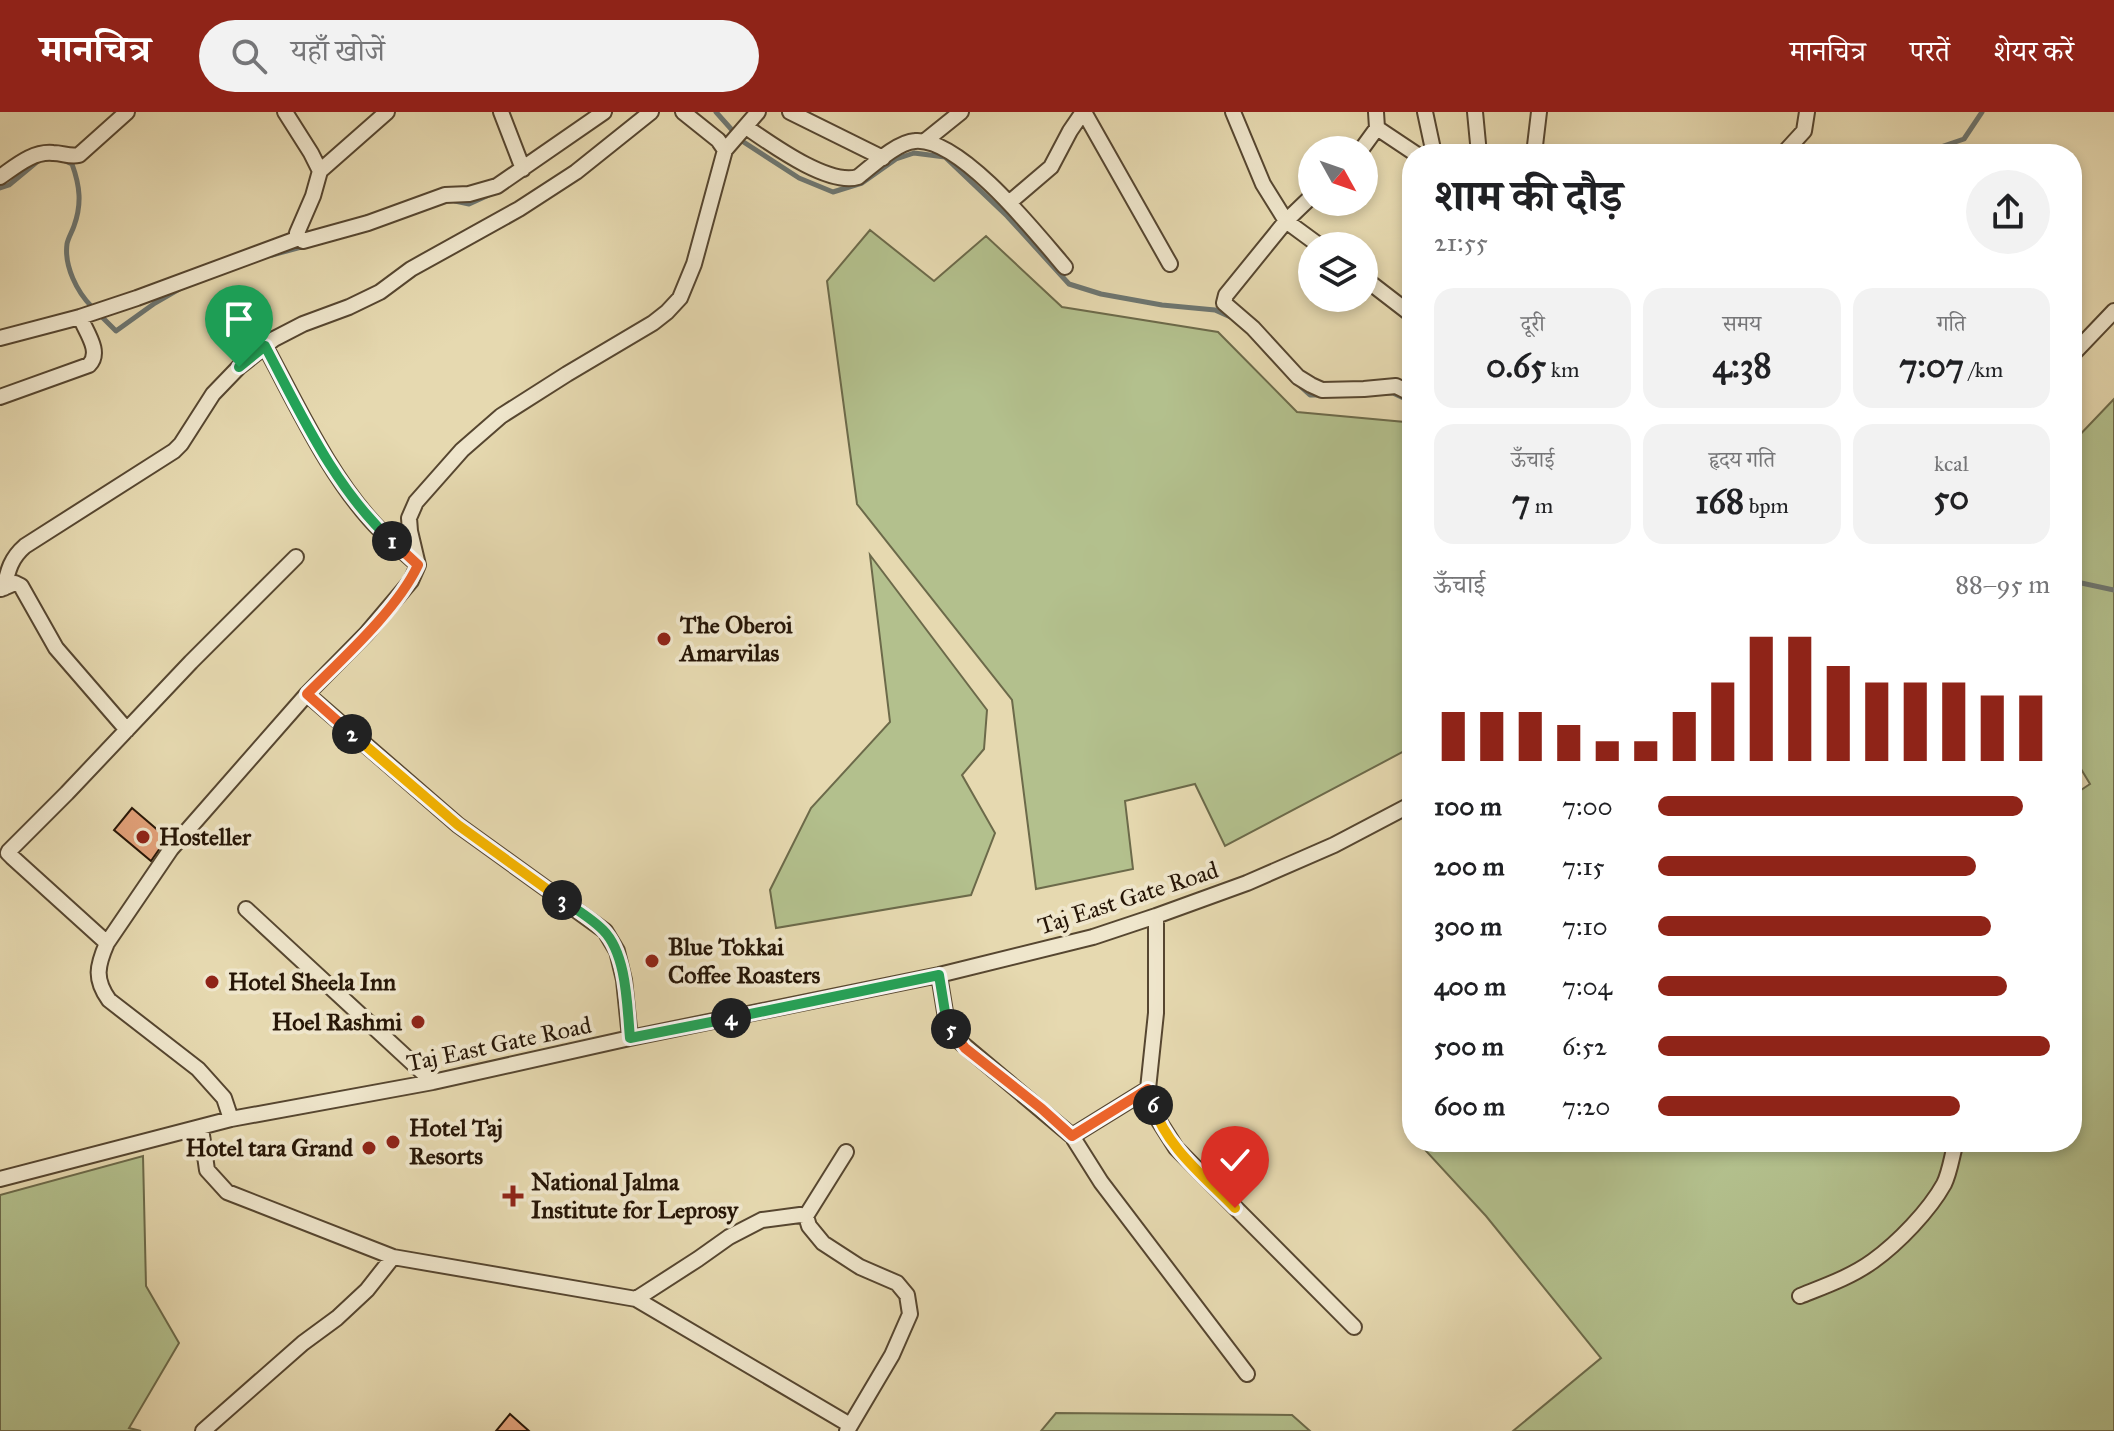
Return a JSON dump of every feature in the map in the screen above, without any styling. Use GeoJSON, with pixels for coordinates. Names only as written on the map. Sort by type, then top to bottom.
{"type":"FeatureCollection","features":[{"type":"Feature","properties":{"kind":"street"},"geometry":{"type":"LineString","coordinates":[[0,177],[39,153],[79,155],[127,112]]}},
{"type":"Feature","properties":{"kind":"street"},"geometry":{"type":"LineString","coordinates":[[285,112],[320,171]]}},
{"type":"Feature","properties":{"kind":"street"},"geometry":{"type":"LineString","coordinates":[[387,112],[320,171],[297,233],[303,241],[368,223],[445,195],[469,194],[497,186],[604,112]]}},
{"type":"Feature","properties":{"kind":"street"},"geometry":{"type":"LineString","coordinates":[[501,112],[523,169]]}},
{"type":"Feature","properties":{"kind":"street"},"geometry":{"type":"LineString","coordinates":[[2,589],[15,555],[174,451],[213,394],[265,346],[303,324],[380,292],[411,269],[519,209],[576,172],[651,112]]}},
{"type":"Feature","properties":{"kind":"street"},"geometry":{"type":"LineString","coordinates":[[683,112],[718,140],[725,150]]}},
{"type":"Feature","properties":{"kind":"street"},"geometry":{"type":"LineString","coordinates":[[231,1119],[224,1098],[198,1069],[109,1000],[100,987],[98,976],[107,943],[171,849],[411,581],[418,565],[409,518],[416,502],[462,450],[501,416],[653,323],[680,298],[694,264],[725,150],[758,112]]}},
{"type":"Feature","properties":{"kind":"street"},"geometry":{"type":"LineString","coordinates":[[790,112],[883,158]]}},
{"type":"Feature","properties":{"kind":"street"},"geometry":{"type":"LineString","coordinates":[[925,141],[961,112]]}},
{"type":"Feature","properties":{"kind":"street"},"geometry":{"type":"LineString","coordinates":[[1010,202],[1051,167],[1083,112],[1170,264]]}},
{"type":"Feature","properties":{"kind":"street"},"geometry":{"type":"LineString","coordinates":[[1233,112],[1263,184],[1286,221],[1301,232]]}},
{"type":"Feature","properties":{"kind":"street"},"geometry":{"type":"LineString","coordinates":[[1372,136],[1377,128],[1376,112]]}},
{"type":"Feature","properties":{"kind":"street"},"geometry":{"type":"LineString","coordinates":[[1425,112],[1432,144]]}},
{"type":"Feature","properties":{"kind":"street"},"geometry":{"type":"LineString","coordinates":[[1475,112],[1478,144]]}},
{"type":"Feature","properties":{"kind":"street"},"geometry":{"type":"LineString","coordinates":[[1535,144],[1539,112]]}},
{"type":"Feature","properties":{"kind":"street"},"geometry":{"type":"LineString","coordinates":[[1792,144],[1804,131],[1807,112]]}},
{"type":"Feature","properties":{"kind":"street"},"geometry":{"type":"LineString","coordinates":[[746,127],[819,171],[849,180],[858,177],[906,142],[925,141],[953,153],[1010,202],[1065,267]]}},
{"type":"Feature","properties":{"kind":"street"},"geometry":{"type":"LineString","coordinates":[[941,127],[953,153]]}},
{"type":"Feature","properties":{"kind":"street"},"geometry":{"type":"LineString","coordinates":[[1377,128],[1402,145]]}},
{"type":"Feature","properties":{"kind":"street"},"geometry":{"type":"LineString","coordinates":[[1298,209],[1226,295],[1224,303],[1253,328],[1298,377],[1311,385],[1322,390],[1396,386],[1402,389]]}},
{"type":"Feature","properties":{"kind":"street"},"geometry":{"type":"LineString","coordinates":[[0,338],[137,298],[299,238]]}},
{"type":"Feature","properties":{"kind":"street"},"geometry":{"type":"LineString","coordinates":[[1378,287],[1402,304]]}},
{"type":"Feature","properties":{"kind":"street"},"geometry":{"type":"LineString","coordinates":[[2082,345],[2114,311]]}},
{"type":"Feature","properties":{"kind":"street"},"geometry":{"type":"LineString","coordinates":[[0,397],[93,362],[95,352],[80,317]]}},
{"type":"Feature","properties":{"kind":"street"},"geometry":{"type":"LineString","coordinates":[[265,346],[314,438],[345,485],[380,531],[418,565]]}},
{"type":"Feature","properties":{"kind":"street"},"geometry":{"type":"LineString","coordinates":[[107,943],[4,849],[127,730],[296,557]]}},
{"type":"Feature","properties":{"kind":"street"},"geometry":{"type":"LineString","coordinates":[[2,589],[15,583],[21,586],[56,648],[127,730]]}},
{"type":"Feature","properties":{"kind":"street"},"geometry":{"type":"LineString","coordinates":[[307,694],[458,825],[605,931],[617,951],[624,980],[630,1038]]}},
{"type":"Feature","properties":{"kind":"street","name":"Taj East Gate Road"},"geometry":{"type":"LineString","coordinates":[[0,1179],[231,1119],[433,1082],[939,975],[1093,937],[1247,883],[1334,845],[1402,809]]}},
{"type":"Feature","properties":{"kind":"street"},"geometry":{"type":"LineString","coordinates":[[246,909],[433,1082]]}},
{"type":"Feature","properties":{"kind":"street"},"geometry":{"type":"LineString","coordinates":[[1156,916],[1156,1013],[1148,1089],[1157,1118],[1176,1148],[1354,1327]]}},
{"type":"Feature","properties":{"kind":"street"},"geometry":{"type":"LineString","coordinates":[[939,975],[946,1018],[959,1041],[1072,1136],[1101,1182],[1247,1374]]}},
{"type":"Feature","properties":{"kind":"street"},"geometry":{"type":"LineString","coordinates":[[1072,1136],[1148,1089]]}},
{"type":"Feature","properties":{"kind":"street"},"geometry":{"type":"LineString","coordinates":[[201,1128],[207,1170],[227,1192],[393,1257],[636,1299],[848,1428],[892,1355],[910,1314],[907,1295],[897,1283],[860,1267],[823,1243],[809,1226],[806,1216],[846,1152]]}},
{"type":"Feature","properties":{"kind":"street"},"geometry":{"type":"LineString","coordinates":[[1800,1296],[1835,1283],[1873,1261],[1907,1230],[1927,1209],[1945,1182],[1953,1152]]}},
{"type":"Feature","properties":{"kind":"street"},"geometry":{"type":"LineString","coordinates":[[636,1299],[729,1237],[762,1220],[806,1216]]}},
{"type":"Feature","properties":{"kind":"street"},"geometry":{"type":"LineString","coordinates":[[203,1431],[303,1343],[337,1318],[367,1290],[393,1257]]}},
{"type":"Feature","properties":{"kind":"green space"},"geometry":{"type":"Polygon","coordinates":[[[870,230],[934,281],[986,236],[1062,307],[1218,332],[1297,412],[1402,422],[1402,752],[1225,846],[1195,784],[1125,801],[1133,869],[1036,889],[1012,700],[857,504],[827,281],[870,230]]]}},
{"type":"Feature","properties":{"kind":"green space"},"geometry":{"type":"Polygon","coordinates":[[[2114,399],[2114,1431],[1513,1431],[1601,1358],[1486,1216],[1427,1152],[2082,1152],[2082,789],[2090,784],[2082,771],[2082,433],[2114,399]]]}},
{"type":"Feature","properties":{"kind":"green space"},"geometry":{"type":"Polygon","coordinates":[[[870,555],[987,710],[984,749],[962,775],[995,833],[971,895],[776,928],[770,890],[811,808],[890,722],[870,555]]]}},
{"type":"Feature","properties":{"kind":"green space"},"geometry":{"type":"Polygon","coordinates":[[[143,1156],[146,1286],[179,1343],[129,1428],[141,1431],[0,1431],[0,1195],[143,1156]]]}},
{"type":"Feature","properties":{"kind":"green space"},"geometry":{"type":"Polygon","coordinates":[[[1056,1413],[1292,1415],[1310,1431],[1041,1431],[1056,1413]]]}},
{"type":"Feature","properties":{"kind":"building","name":"Hosteller"},"geometry":{"type":"Polygon","coordinates":[[[132,808],[167,838],[151,861],[114,830],[132,808]]]}},
{"type":"Feature","properties":{"kind":"building"},"geometry":{"type":"Polygon","coordinates":[[[510,1414],[529,1431],[496,1431],[510,1414]]]}},
{"type":"Feature","properties":{"kind":"waterway"},"geometry":{"type":"LineString","coordinates":[[716,112],[732,130]]}},
{"type":"Feature","properties":{"kind":"waterway"},"geometry":{"type":"LineString","coordinates":[[1949,144],[1964,139],[1982,112]]}},
{"type":"Feature","properties":{"kind":"waterway"},"geometry":{"type":"LineString","coordinates":[[742,141],[799,178],[833,192],[862,183],[896,159],[914,153],[945,157],[1007,216],[1069,284],[1101,294],[1162,305],[1215,310],[1235,319]]}},
{"type":"Feature","properties":{"kind":"waterway"},"geometry":{"type":"LineString","coordinates":[[61,159],[72,164],[79,195],[77,218],[67,244],[68,261],[81,294],[92,307]]}},
{"type":"Feature","properties":{"kind":"waterway"},"geometry":{"type":"LineString","coordinates":[[0,188],[9,185],[38,161]]}},
{"type":"Feature","properties":{"kind":"waterway"},"geometry":{"type":"LineString","coordinates":[[455,201],[469,204],[491,194]]}},
{"type":"Feature","properties":{"kind":"waterway"},"geometry":{"type":"LineString","coordinates":[[272,255],[305,246]]}},
{"type":"Feature","properties":{"kind":"waterway"},"geometry":{"type":"LineString","coordinates":[[101,316],[116,331],[181,288]]}},
{"type":"Feature","properties":{"kind":"waterway"},"geometry":{"type":"LineString","coordinates":[[1300,386],[1310,395],[1322,395]]}},
{"type":"Feature","properties":{"kind":"waterway"},"geometry":{"type":"LineString","coordinates":[[1388,393],[1402,397]]}},
{"type":"Feature","properties":{"kind":"waterway"},"geometry":{"type":"LineString","coordinates":[[2082,583],[2114,590]]}},
{"type":"Feature","properties":{"kind":"place","name":"The Oberoi Amarvilas"},"geometry":{"type":"Point","coordinates":[664,639]}},
{"type":"Feature","properties":{"kind":"place","name":"Hosteller"},"geometry":{"type":"Point","coordinates":[143,837]}},
{"type":"Feature","properties":{"kind":"place","name":"Blue Tokkai Coffee Roasters"},"geometry":{"type":"Point","coordinates":[652,961]}},
{"type":"Feature","properties":{"kind":"place","name":"Hotel Sheela Inn"},"geometry":{"type":"Point","coordinates":[212,982]}},
{"type":"Feature","properties":{"kind":"place","name":"Hoel Rashmi"},"geometry":{"type":"Point","coordinates":[418,1022]}},
{"type":"Feature","properties":{"kind":"place","name":"Hotel Taj Resorts"},"geometry":{"type":"Point","coordinates":[393,1142]}},
{"type":"Feature","properties":{"kind":"place","name":"Hotel tara Grand"},"geometry":{"type":"Point","coordinates":[369,1148]}},
{"type":"Feature","properties":{"kind":"place","name":"National Jalma Institute for Leprosy"},"geometry":{"type":"Point","coordinates":[513,1196]}},
{"type":"Feature","properties":{"kind":"route"},"geometry":{"type":"LineString","coordinates":[[239,367],[265,346],[314,438],[345,485],[380,531],[418,565],[411,581],[366,634],[307,694],[458,825],[605,931],[617,951],[624,980],[630,1038],[939,975],[946,1018],[959,1041],[1072,1136],[1148,1089],[1157,1118],[1176,1148],[1235,1208]]}}]}
